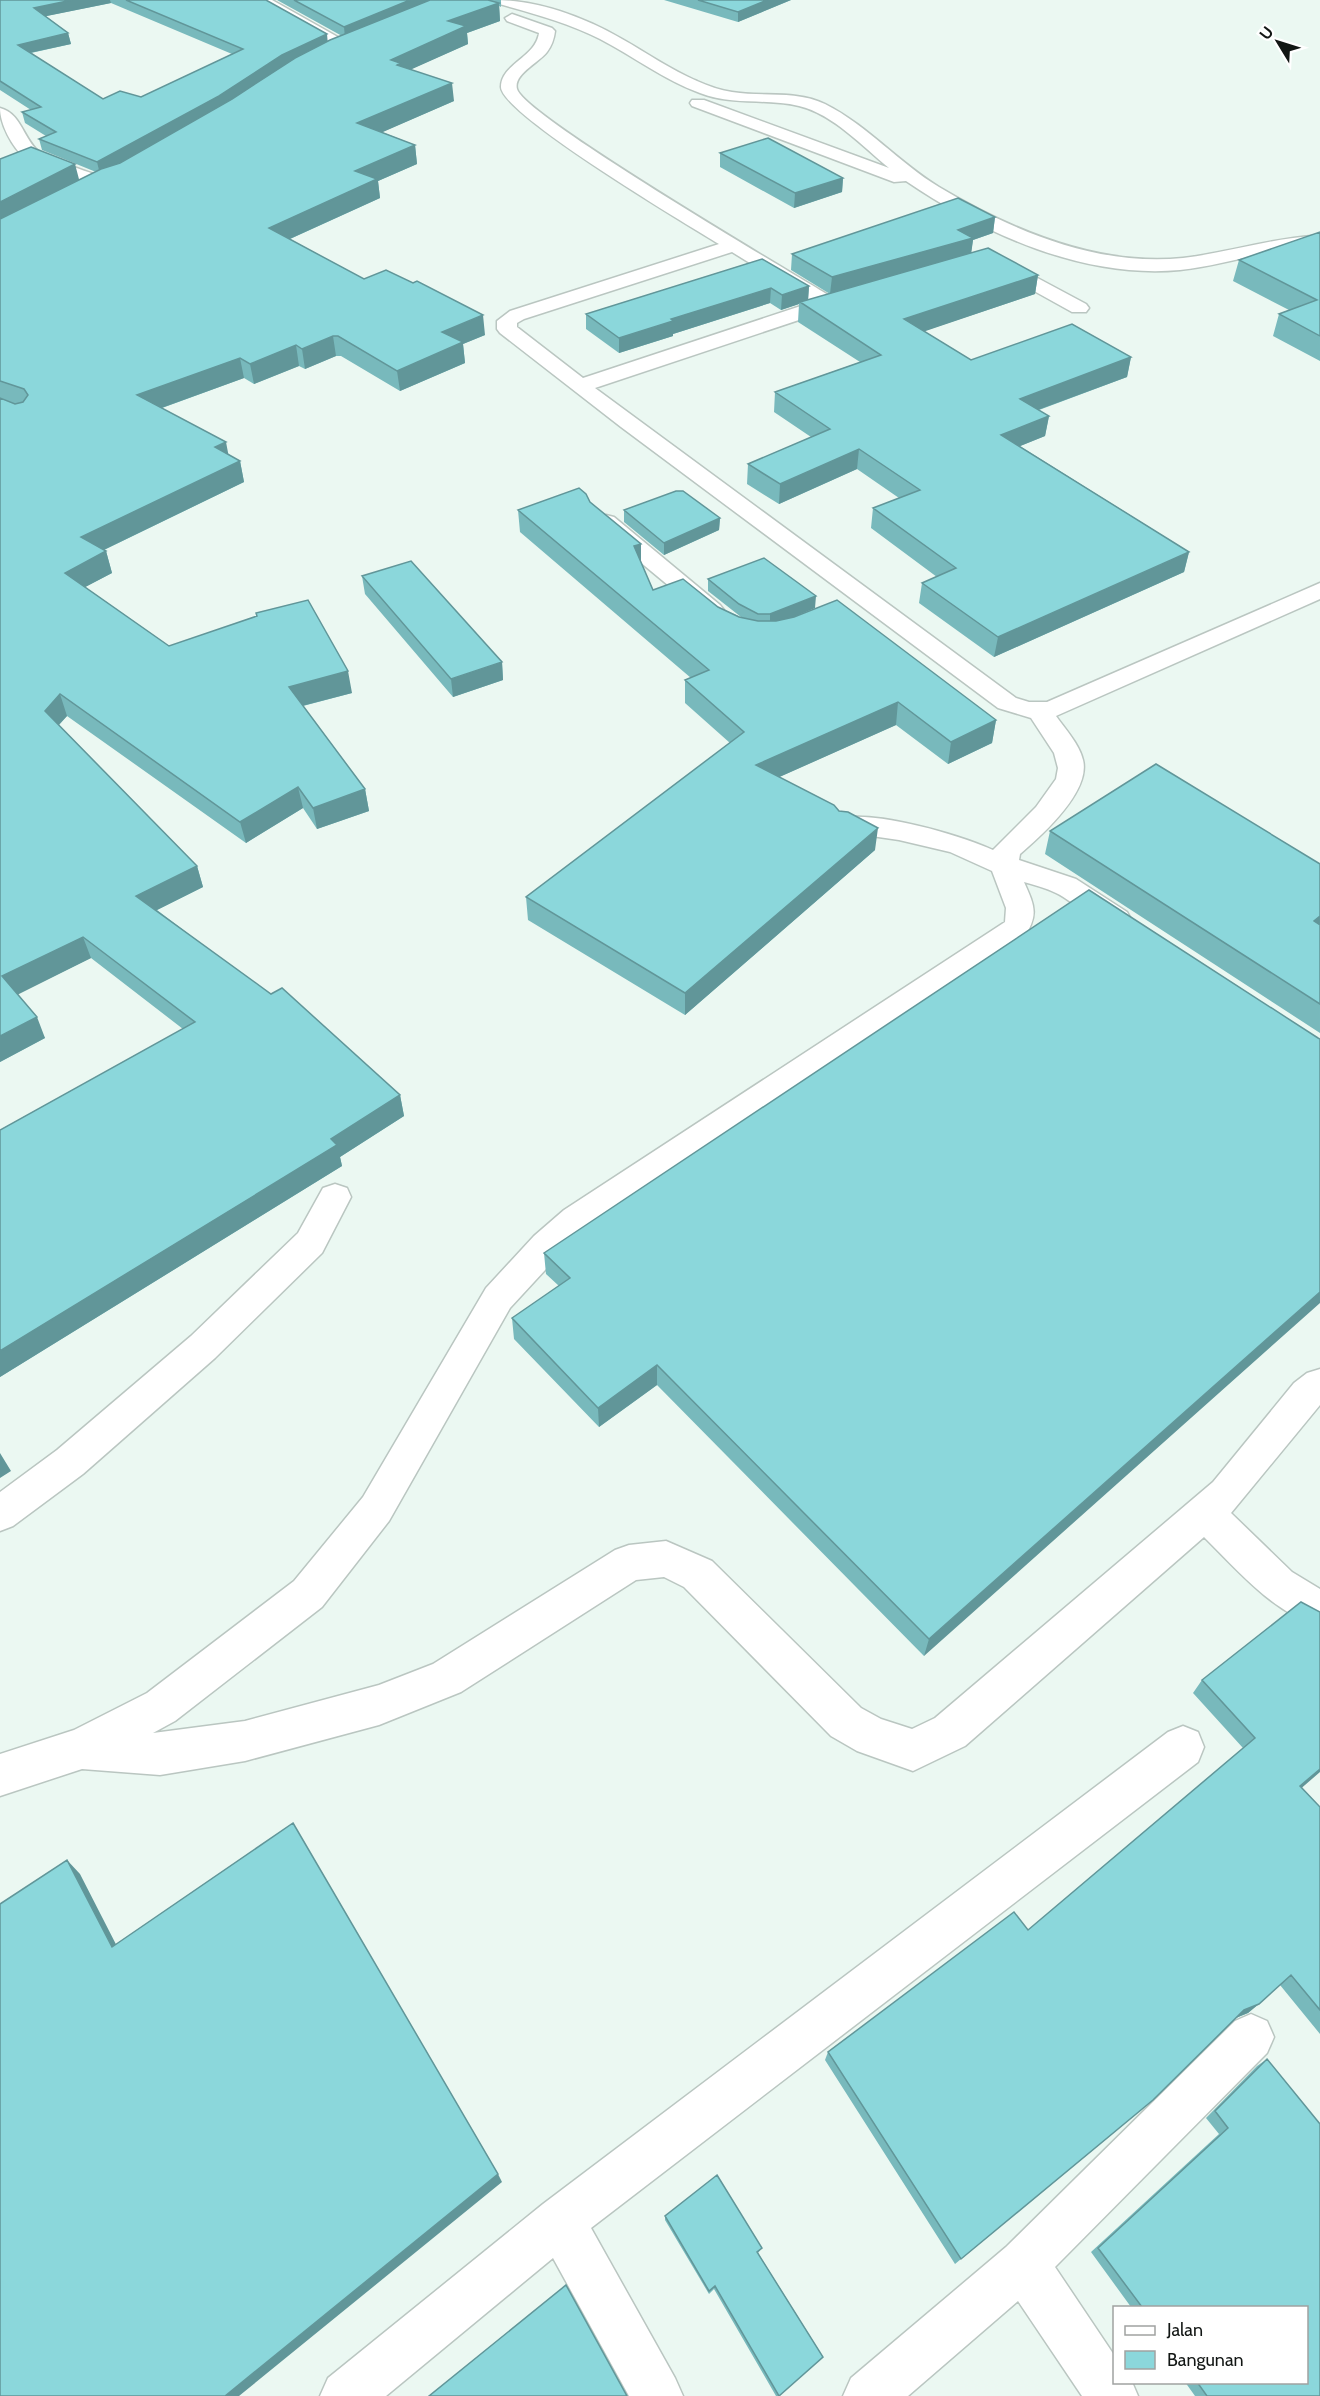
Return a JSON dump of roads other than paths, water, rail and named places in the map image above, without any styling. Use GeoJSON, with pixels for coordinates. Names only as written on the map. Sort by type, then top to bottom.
{"type":"FeatureCollection","features":[{"type":"Feature","properties":{"kind":"street"},"geometry":{"type":"LineString","coordinates":[[261,0],[350,42],[326,53]]}},
{"type":"Feature","properties":{"kind":"street"},"geometry":{"type":"LineString","coordinates":[[495,5],[552,34],[544,50],[518,69],[509,82],[510,93],[521,107],[582,149],[828,303]]}},
{"type":"Feature","properties":{"kind":"street"},"geometry":{"type":"LineString","coordinates":[[495,5],[567,20],[602,34],[692,84],[722,95],[797,101],[817,106],[912,177],[950,201],[1039,243],[1105,261],[1142,266],[1195,264],[1300,243],[1320,242]]}},
{"type":"Feature","properties":{"kind":"street"},"geometry":{"type":"LineString","coordinates":[[649,80],[709,108],[933,189]]}},
{"type":"Feature","properties":{"kind":"street"},"geometry":{"type":"LineString","coordinates":[[709,108],[722,95]]}},
{"type":"Feature","properties":{"kind":"street"},"geometry":{"type":"LineString","coordinates":[[0,113],[18,135],[25,150],[33,156],[99,182]]}},
{"type":"Feature","properties":{"kind":"street"},"geometry":{"type":"LineString","coordinates":[[79,193],[99,182],[117,176]]}},
{"type":"Feature","properties":{"kind":"street"},"geometry":{"type":"LineString","coordinates":[[1039,243],[986,256],[1079,309]]}},
{"type":"Feature","properties":{"kind":"street"},"geometry":{"type":"LineString","coordinates":[[735,245],[537,308],[507,321],[507,329],[856,602],[1006,703],[1016,708],[1040,712],[1061,705],[1320,590]]}},
{"type":"Feature","properties":{"kind":"street"},"geometry":{"type":"LineString","coordinates":[[580,386],[873,290]]}},
{"type":"Feature","properties":{"kind":"street"},"geometry":{"type":"LineString","coordinates":[[600,517],[728,623]]}},
{"type":"Feature","properties":{"kind":"street"},"geometry":{"type":"LineString","coordinates":[[1294,602],[1320,610]]}},
{"type":"Feature","properties":{"kind":"street"},"geometry":{"type":"LineString","coordinates":[[0,1774],[82,1748],[161,1707],[308,1593],[376,1509],[498,1298],[546,1245],[576,1219],[1013,932],[1020,924],[1023,914],[1005,865],[1006,851],[1042,819],[1063,793],[1071,769],[1063,746],[1040,712]]}},
{"type":"Feature","properties":{"kind":"street"},"geometry":{"type":"LineString","coordinates":[[847,825],[899,831],[958,845],[1005,865],[1066,886],[1144,936]]}},
{"type":"Feature","properties":{"kind":"street"},"geometry":{"type":"LineString","coordinates":[[0,1514],[70,1462],[203,1347],[310,1243],[335,1197]]}},
{"type":"Feature","properties":{"kind":"street"},"geometry":{"type":"LineString","coordinates":[[82,1748],[160,1754],[245,1741],[379,1705],[447,1678],[629,1563],[666,1559],[698,1574],[846,1722],[872,1737],[913,1750],[950,1732],[1226,1494],[1307,1394],[1320,1384]]}},
{"type":"Feature","properties":{"kind":"street"},"geometry":{"type":"LineString","coordinates":[[1205,1512],[1278,1585],[1320,1610]]}},
{"type":"Feature","properties":{"kind":"street"},"geometry":{"type":"LineString","coordinates":[[346,2396],[560,2221],[1183,1747]]}},
{"type":"Feature","properties":{"kind":"street"},"geometry":{"type":"LineString","coordinates":[[869,2396],[1023,2264],[1251,2037]]}},
{"type":"Feature","properties":{"kind":"street"},"geometry":{"type":"LineString","coordinates":[[560,2221],[657,2396]]}},
{"type":"Feature","properties":{"kind":"street"},"geometry":{"type":"LineString","coordinates":[[1023,2264],[1112,2396]]}}]}
